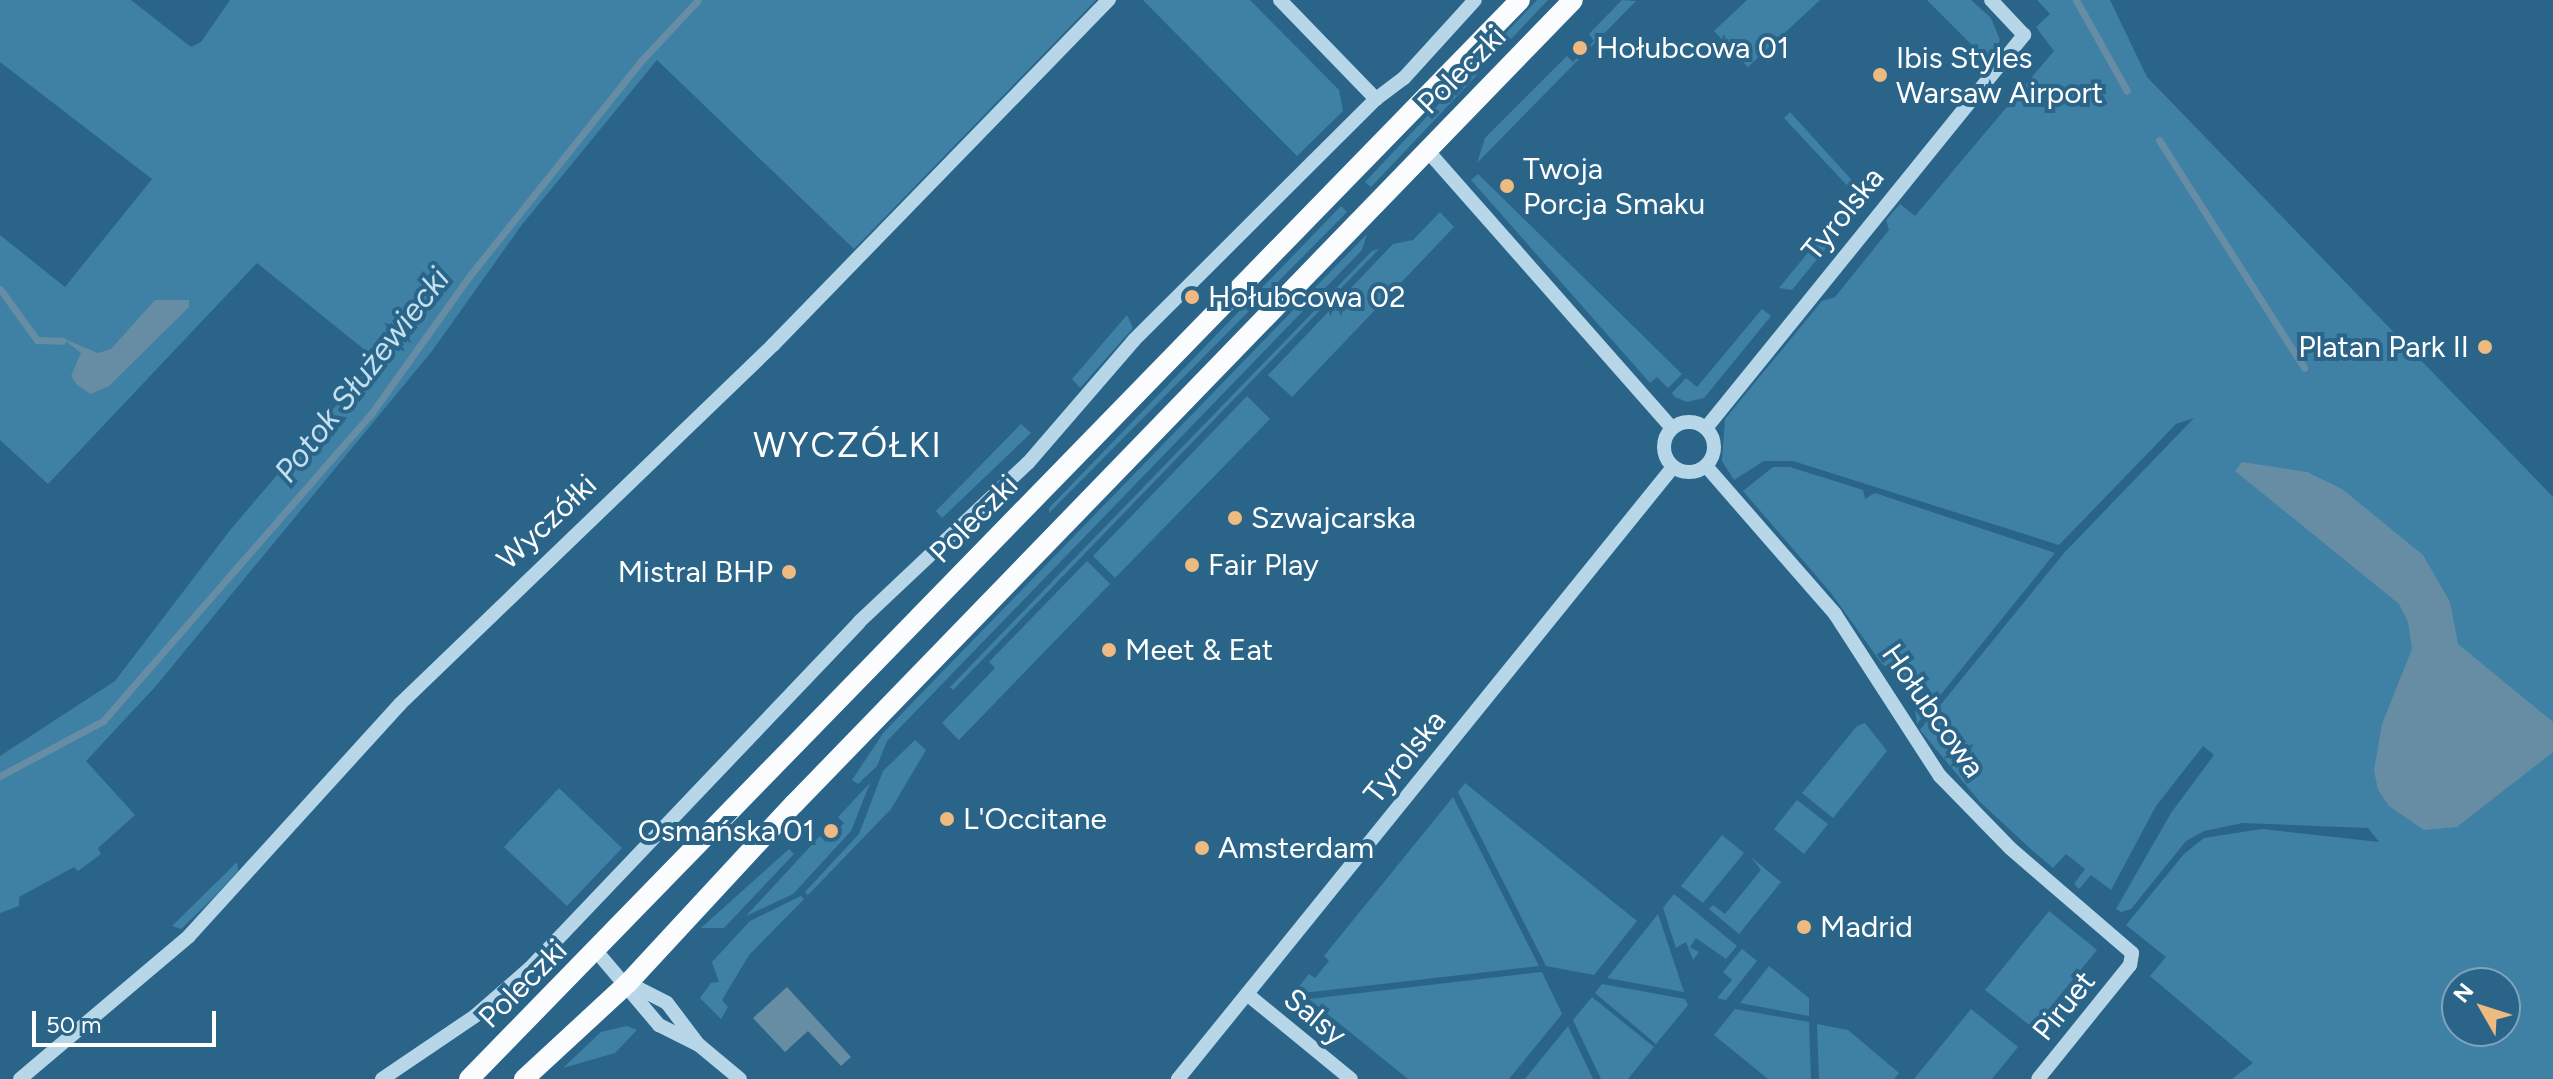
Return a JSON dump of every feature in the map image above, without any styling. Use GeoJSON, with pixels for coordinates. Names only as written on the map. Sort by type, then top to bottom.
{"type":"FeatureCollection","features":[{"type":"Feature","properties":{"kind":"main road","name":"Poleczki"},"geometry":{"type":"LineString","coordinates":[[469,1079],[597,952],[895,639],[1209,323],[1520,0]]}},
{"type":"Feature","properties":{"kind":"main road","name":"Poleczki"},"geometry":{"type":"LineString","coordinates":[[524,1079],[628,983],[1426,149],[1573,0]]}},
{"type":"Feature","properties":{"kind":"street","name":"Wyczółki"},"geometry":{"type":"LineString","coordinates":[[20,1079],[189,936],[400,704],[773,345],[1109,0]]}},
{"type":"Feature","properties":{"kind":"street"},"geometry":{"type":"LineString","coordinates":[[1280,0],[1376,99]]}},
{"type":"Feature","properties":{"kind":"street","name":"Poleczki"},"geometry":{"type":"LineString","coordinates":[[382,1079],[413,1055],[475,1016],[530,968],[859,622],[1028,463],[1134,340],[1376,99],[1404,78],[1475,0]]}},
{"type":"Feature","properties":{"kind":"street","name":"Tyrolska"},"geometry":{"type":"LineString","coordinates":[[1706,428],[2024,35],[1991,0]]}},
{"type":"Feature","properties":{"kind":"street"},"geometry":{"type":"LineString","coordinates":[[1426,149],[1672,428]]}},
{"type":"Feature","properties":{"kind":"street"},"geometry":{"type":"LineString","coordinates":[[1691,422],[1706,428],[1714,451],[1706,466],[1693,473],[1673,467],[1664,445],[1672,428],[1691,422]]}},
{"type":"Feature","properties":{"kind":"street","name":"Hołubcowa"},"geometry":{"type":"LineString","coordinates":[[1706,466],[1835,614],[1940,776],[2010,848],[2128,946],[2130,965]]}},
{"type":"Feature","properties":{"kind":"street","name":"Tyrolska"},"geometry":{"type":"LineString","coordinates":[[1178,1079],[1673,467]]}},
{"type":"Feature","properties":{"kind":"street"},"geometry":{"type":"LineString","coordinates":[[597,952],[628,983],[659,1025],[699,1045]]}},
{"type":"Feature","properties":{"kind":"street","name":"Piruet"},"geometry":{"type":"LineString","coordinates":[[2038,1079],[2130,965]]}},
{"type":"Feature","properties":{"kind":"street"},"geometry":{"type":"LineString","coordinates":[[628,983],[667,1003],[699,1045],[740,1079]]}},
{"type":"Feature","properties":{"kind":"street","name":"Salsy"},"geometry":{"type":"LineString","coordinates":[[1247,994],[1351,1079]]}},
{"type":"Feature","properties":{"kind":"shaded area"},"geometry":{"type":"Polygon","coordinates":[[[0,0],[131,0],[191,47],[201,42],[230,0],[1096,0],[854,249],[657,60],[521,226],[432,351],[155,687],[86,761],[135,815],[98,848],[101,854],[78,871],[74,867],[19,897],[19,906],[0,913],[0,756],[115,681],[231,529],[376,359],[257,263],[48,484],[0,440],[0,235],[65,287],[152,179],[0,62],[0,0]]]}},
{"type":"Feature","properties":{"kind":"shaded area"},"geometry":{"type":"Polygon","coordinates":[[[1143,0],[1250,0],[1339,90],[1343,111],[1297,156],[1143,0]]]}},
{"type":"Feature","properties":{"kind":"shaded area"},"geometry":{"type":"Polygon","coordinates":[[[1537,0],[1548,0],[1371,187],[1365,182],[1537,0]]]}},
{"type":"Feature","properties":{"kind":"shaded area"},"geometry":{"type":"Polygon","coordinates":[[[1622,0],[1636,1],[1477,163],[1485,138],[1567,56],[1573,62],[1594,41],[1589,34],[1622,0]]]}},
{"type":"Feature","properties":{"kind":"shaded area"},"geometry":{"type":"Polygon","coordinates":[[[1747,0],[1820,0],[1748,67],[1714,31],[1747,0]]]}},
{"type":"Feature","properties":{"kind":"shaded area"},"geometry":{"type":"Polygon","coordinates":[[[1927,0],[1971,0],[1991,18],[2000,40],[1988,61],[1974,68],[1959,62],[1983,56],[1927,0]]]}},
{"type":"Feature","properties":{"kind":"shaded area"},"geometry":{"type":"Polygon","coordinates":[[[2037,0],[2110,0],[2147,77],[2553,497],[2553,1079],[2232,1079],[2253,1063],[2150,976],[2166,957],[2126,925],[2184,854],[2204,838],[2262,829],[2379,842],[2368,828],[2243,823],[2204,831],[2186,841],[2131,909],[2121,912],[2116,909],[2171,813],[2214,755],[2203,746],[2156,806],[2111,890],[2091,875],[2079,889],[2074,884],[2085,869],[2066,854],[2053,868],[1980,802],[1920,730],[2064,553],[2194,418],[2176,424],[2059,545],[1793,461],[1764,461],[1734,480],[1722,461],[1725,419],[1822,301],[1835,297],[1889,230],[1886,220],[1900,204],[1915,216],[2054,51],[2036,27],[2050,14],[2037,0]]]}},
{"type":"Feature","properties":{"kind":"shaded area"},"geometry":{"type":"Polygon","coordinates":[[[1790,112],[1868,198],[1860,207],[1850,202],[1855,194],[1784,118],[1790,112]]]}},
{"type":"Feature","properties":{"kind":"shaded area"},"geometry":{"type":"Polygon","coordinates":[[[1478,174],[1682,374],[1668,388],[1657,377],[1650,383],[1471,180],[1478,174]]]}},
{"type":"Feature","properties":{"kind":"shaded area"},"geometry":{"type":"Polygon","coordinates":[[[1847,205],[1857,210],[1792,290],[1779,288],[1847,205]]]}},
{"type":"Feature","properties":{"kind":"shaded area"},"geometry":{"type":"Polygon","coordinates":[[[1341,206],[1347,212],[1049,513],[1049,508],[1341,206]]]}},
{"type":"Feature","properties":{"kind":"shaded area"},"geometry":{"type":"Polygon","coordinates":[[[1440,212],[1454,227],[1292,397],[1268,375],[1393,244],[1413,240],[1440,212]]]}},
{"type":"Feature","properties":{"kind":"shaded area"},"geometry":{"type":"Polygon","coordinates":[[[1367,234],[1362,250],[887,741],[877,766],[858,784],[852,780],[884,732],[1367,234]]]}},
{"type":"Feature","properties":{"kind":"shaded area"},"geometry":{"type":"Polygon","coordinates":[[[1379,249],[953,690],[950,687],[1372,251],[1379,249]]]}},
{"type":"Feature","properties":{"kind":"shaded area"},"geometry":{"type":"Polygon","coordinates":[[[155,300],[189,300],[189,307],[109,386],[91,394],[77,385],[71,376],[81,353],[62,338],[98,353],[111,349],[155,300]]]}},
{"type":"Feature","properties":{"kind":"shaded area"},"geometry":{"type":"Polygon","coordinates":[[[1762,309],[1771,316],[1704,398],[1687,402],[1675,397],[1672,393],[1686,378],[1697,387],[1762,309]]]}},
{"type":"Feature","properties":{"kind":"shaded area"},"geometry":{"type":"Polygon","coordinates":[[[1127,315],[1133,328],[1080,388],[1072,379],[1127,315]]]}},
{"type":"Feature","properties":{"kind":"shaded area"},"geometry":{"type":"Polygon","coordinates":[[[1247,396],[1270,419],[1115,578],[1093,556],[1247,396]]]}},
{"type":"Feature","properties":{"kind":"shaded area"},"geometry":{"type":"Polygon","coordinates":[[[1021,424],[1031,433],[942,518],[936,511],[1021,424]]]}},
{"type":"Feature","properties":{"kind":"shaded area"},"geometry":{"type":"Polygon","coordinates":[[[2242,462],[2307,472],[2342,489],[2423,555],[2450,602],[2458,644],[2553,722],[2553,752],[2457,827],[2424,830],[2389,806],[2378,790],[2374,770],[2382,724],[2412,649],[2408,622],[2399,604],[2235,471],[2242,462]]]}},
{"type":"Feature","properties":{"kind":"shaded area"},"geometry":{"type":"Polygon","coordinates":[[[1773,467],[1790,467],[1863,490],[1865,499],[1875,493],[2055,553],[1917,724],[1915,709],[1921,697],[1902,675],[1882,664],[1831,593],[1743,491],[1773,467]]]}},
{"type":"Feature","properties":{"kind":"shaded area"},"geometry":{"type":"Polygon","coordinates":[[[1087,561],[1110,584],[959,740],[942,723],[995,668],[989,662],[1087,561]]]}},
{"type":"Feature","properties":{"kind":"shaded area"},"geometry":{"type":"Polygon","coordinates":[[[1865,723],[1887,751],[1833,818],[1802,793],[1857,726],[1865,723]]]}},
{"type":"Feature","properties":{"kind":"shaded area"},"geometry":{"type":"Polygon","coordinates":[[[915,740],[926,750],[891,809],[808,895],[805,892],[859,834],[883,771],[915,740]]]}},
{"type":"Feature","properties":{"kind":"shaded area"},"geometry":{"type":"Polygon","coordinates":[[[870,783],[851,831],[793,894],[746,916],[820,836],[826,842],[844,823],[838,817],[870,783]]]}},
{"type":"Feature","properties":{"kind":"shaded area"},"geometry":{"type":"Polygon","coordinates":[[[1465,783],[1637,921],[1594,975],[1546,966],[1458,792],[1465,783]]]}},
{"type":"Feature","properties":{"kind":"shaded area"},"geometry":{"type":"Polygon","coordinates":[[[559,788],[622,848],[567,906],[504,847],[559,788]]]}},
{"type":"Feature","properties":{"kind":"shaded area"},"geometry":{"type":"Polygon","coordinates":[[[1453,797],[1539,966],[1303,993],[1297,989],[1309,974],[1315,978],[1329,961],[1324,956],[1453,797]]]}},
{"type":"Feature","properties":{"kind":"shaded area"},"geometry":{"type":"Polygon","coordinates":[[[1797,800],[1828,824],[1804,854],[1774,829],[1797,800]]]}},
{"type":"Feature","properties":{"kind":"shaded area"},"geometry":{"type":"Polygon","coordinates":[[[1722,835],[1744,853],[1703,903],[1681,886],[1722,835]]]}},
{"type":"Feature","properties":{"kind":"shaded area"},"geometry":{"type":"Polygon","coordinates":[[[789,849],[794,854],[724,928],[701,928],[789,849]]]}},
{"type":"Feature","properties":{"kind":"shaded area"},"geometry":{"type":"Polygon","coordinates":[[[1751,857],[1781,882],[1739,934],[1709,909],[1713,905],[1725,914],[1761,870],[1751,857]]]}},
{"type":"Feature","properties":{"kind":"shaded area"},"geometry":{"type":"Polygon","coordinates":[[[237,862],[238,871],[212,899],[181,929],[172,926],[237,862]]]}},
{"type":"Feature","properties":{"kind":"shaded area"},"geometry":{"type":"Polygon","coordinates":[[[1674,894],[1737,946],[1726,959],[1696,938],[1690,947],[1699,952],[1693,960],[1686,942],[1676,948],[1663,908],[1674,894]]]}},
{"type":"Feature","properties":{"kind":"shaded area"},"geometry":{"type":"Polygon","coordinates":[[[801,896],[804,899],[749,955],[722,1000],[728,1007],[721,1019],[700,998],[711,983],[719,982],[712,962],[750,921],[801,896]]]}},
{"type":"Feature","properties":{"kind":"shaded area"},"geometry":{"type":"Polygon","coordinates":[[[2049,911],[2097,950],[2033,1028],[1985,990],[2049,911]]]}},
{"type":"Feature","properties":{"kind":"shaded area"},"geometry":{"type":"Polygon","coordinates":[[[1658,914],[1684,992],[1607,978],[1658,914]]]}},
{"type":"Feature","properties":{"kind":"shaded area"},"geometry":{"type":"Polygon","coordinates":[[[1742,949],[1757,961],[1726,1000],[1717,998],[1732,980],[1723,972],[1742,949]]]}},
{"type":"Feature","properties":{"kind":"shaded area"},"geometry":{"type":"Polygon","coordinates":[[[1769,966],[1809,998],[1809,1016],[1740,1003],[1769,966]]]}},
{"type":"Feature","properties":{"kind":"shaded area"},"geometry":{"type":"Polygon","coordinates":[[[1542,972],[1562,1014],[1509,1079],[1408,1079],[1309,999],[1542,972]]]}},
{"type":"Feature","properties":{"kind":"shaded area"},"geometry":{"type":"Polygon","coordinates":[[[1602,984],[1685,999],[1688,1005],[1656,1044],[1595,993],[1602,984]]]}},
{"type":"Feature","properties":{"kind":"shaded area"},"geometry":{"type":"Polygon","coordinates":[[[787,987],[851,1057],[841,1066],[808,1031],[785,1052],[753,1018],[787,987]]]}},
{"type":"Feature","properties":{"kind":"shaded area"},"geometry":{"type":"Polygon","coordinates":[[[1592,997],[1654,1047],[1628,1079],[1601,1079],[1573,1020],[1592,997]]]}},
{"type":"Feature","properties":{"kind":"shaded area"},"geometry":{"type":"Polygon","coordinates":[[[1735,1009],[1809,1022],[1811,1079],[1768,1079],[1714,1035],[1735,1009]]]}},
{"type":"Feature","properties":{"kind":"shaded area"},"geometry":{"type":"Polygon","coordinates":[[[1971,1009],[2018,1047],[1992,1079],[1914,1079],[1971,1009]]]}},
{"type":"Feature","properties":{"kind":"shaded area"},"geometry":{"type":"Polygon","coordinates":[[[1817,1024],[1848,1030],[1899,1073],[1894,1079],[1819,1079],[1817,1024]]]}},
{"type":"Feature","properties":{"kind":"shaded area"},"geometry":{"type":"Polygon","coordinates":[[[627,1026],[637,1030],[615,1053],[563,1068],[601,1032],[627,1026]]]}},
{"type":"Feature","properties":{"kind":"shaded area"},"geometry":{"type":"Polygon","coordinates":[[[1568,1026],[1593,1079],[1525,1079],[1568,1026]]]}},
{"type":"Feature","properties":{"kind":"waterway","name":"Potok Służewiecki"},"geometry":{"type":"LineString","coordinates":[[0,776],[103,721],[371,414],[471,274],[641,61],[698,0]]}},
{"type":"Feature","properties":{"kind":"waterway"},"geometry":{"type":"LineString","coordinates":[[2076,0],[2127,91]]}},
{"type":"Feature","properties":{"kind":"waterway"},"geometry":{"type":"LineString","coordinates":[[2159,140],[2304,368]]}},
{"type":"Feature","properties":{"kind":"waterway"},"geometry":{"type":"LineString","coordinates":[[0,289],[37,340],[62,341]]}},
{"type":"Feature","properties":{"kind":"place","name":"Hołubcowa 01"},"geometry":{"type":"Point","coordinates":[1580,48]}},
{"type":"Feature","properties":{"kind":"place","name":"Ibis Styles Warsaw Airport"},"geometry":{"type":"Point","coordinates":[1880,75]}},
{"type":"Feature","properties":{"kind":"place","name":"Twoja Porcja Smaku"},"geometry":{"type":"Point","coordinates":[1507,186]}},
{"type":"Feature","properties":{"kind":"place","name":"Hołubcowa 02"},"geometry":{"type":"Point","coordinates":[1192,297]}},
{"type":"Feature","properties":{"kind":"place","name":"Platan Park II"},"geometry":{"type":"Point","coordinates":[2485,347]}},
{"type":"Feature","properties":{"kind":"place","name":"Szwajcarska"},"geometry":{"type":"Point","coordinates":[1235,518]}},
{"type":"Feature","properties":{"kind":"place","name":"Fair Play"},"geometry":{"type":"Point","coordinates":[1192,565]}},
{"type":"Feature","properties":{"kind":"place","name":"Mistral BHP"},"geometry":{"type":"Point","coordinates":[789,572]}},
{"type":"Feature","properties":{"kind":"place","name":"Meet & Eat"},"geometry":{"type":"Point","coordinates":[1109,650]}},
{"type":"Feature","properties":{"kind":"place","name":"L'Occitane"},"geometry":{"type":"Point","coordinates":[947,819]}},
{"type":"Feature","properties":{"kind":"place","name":"Osmańska 01"},"geometry":{"type":"Point","coordinates":[831,831]}},
{"type":"Feature","properties":{"kind":"place","name":"Amsterdam"},"geometry":{"type":"Point","coordinates":[1202,848]}},
{"type":"Feature","properties":{"kind":"place","name":"Madrid"},"geometry":{"type":"Point","coordinates":[1804,927]}},
{"type":"Feature","properties":{"kind":"district","name":"WYCZÓŁKI"},"geometry":{"type":"Point","coordinates":[848,446]}}]}
